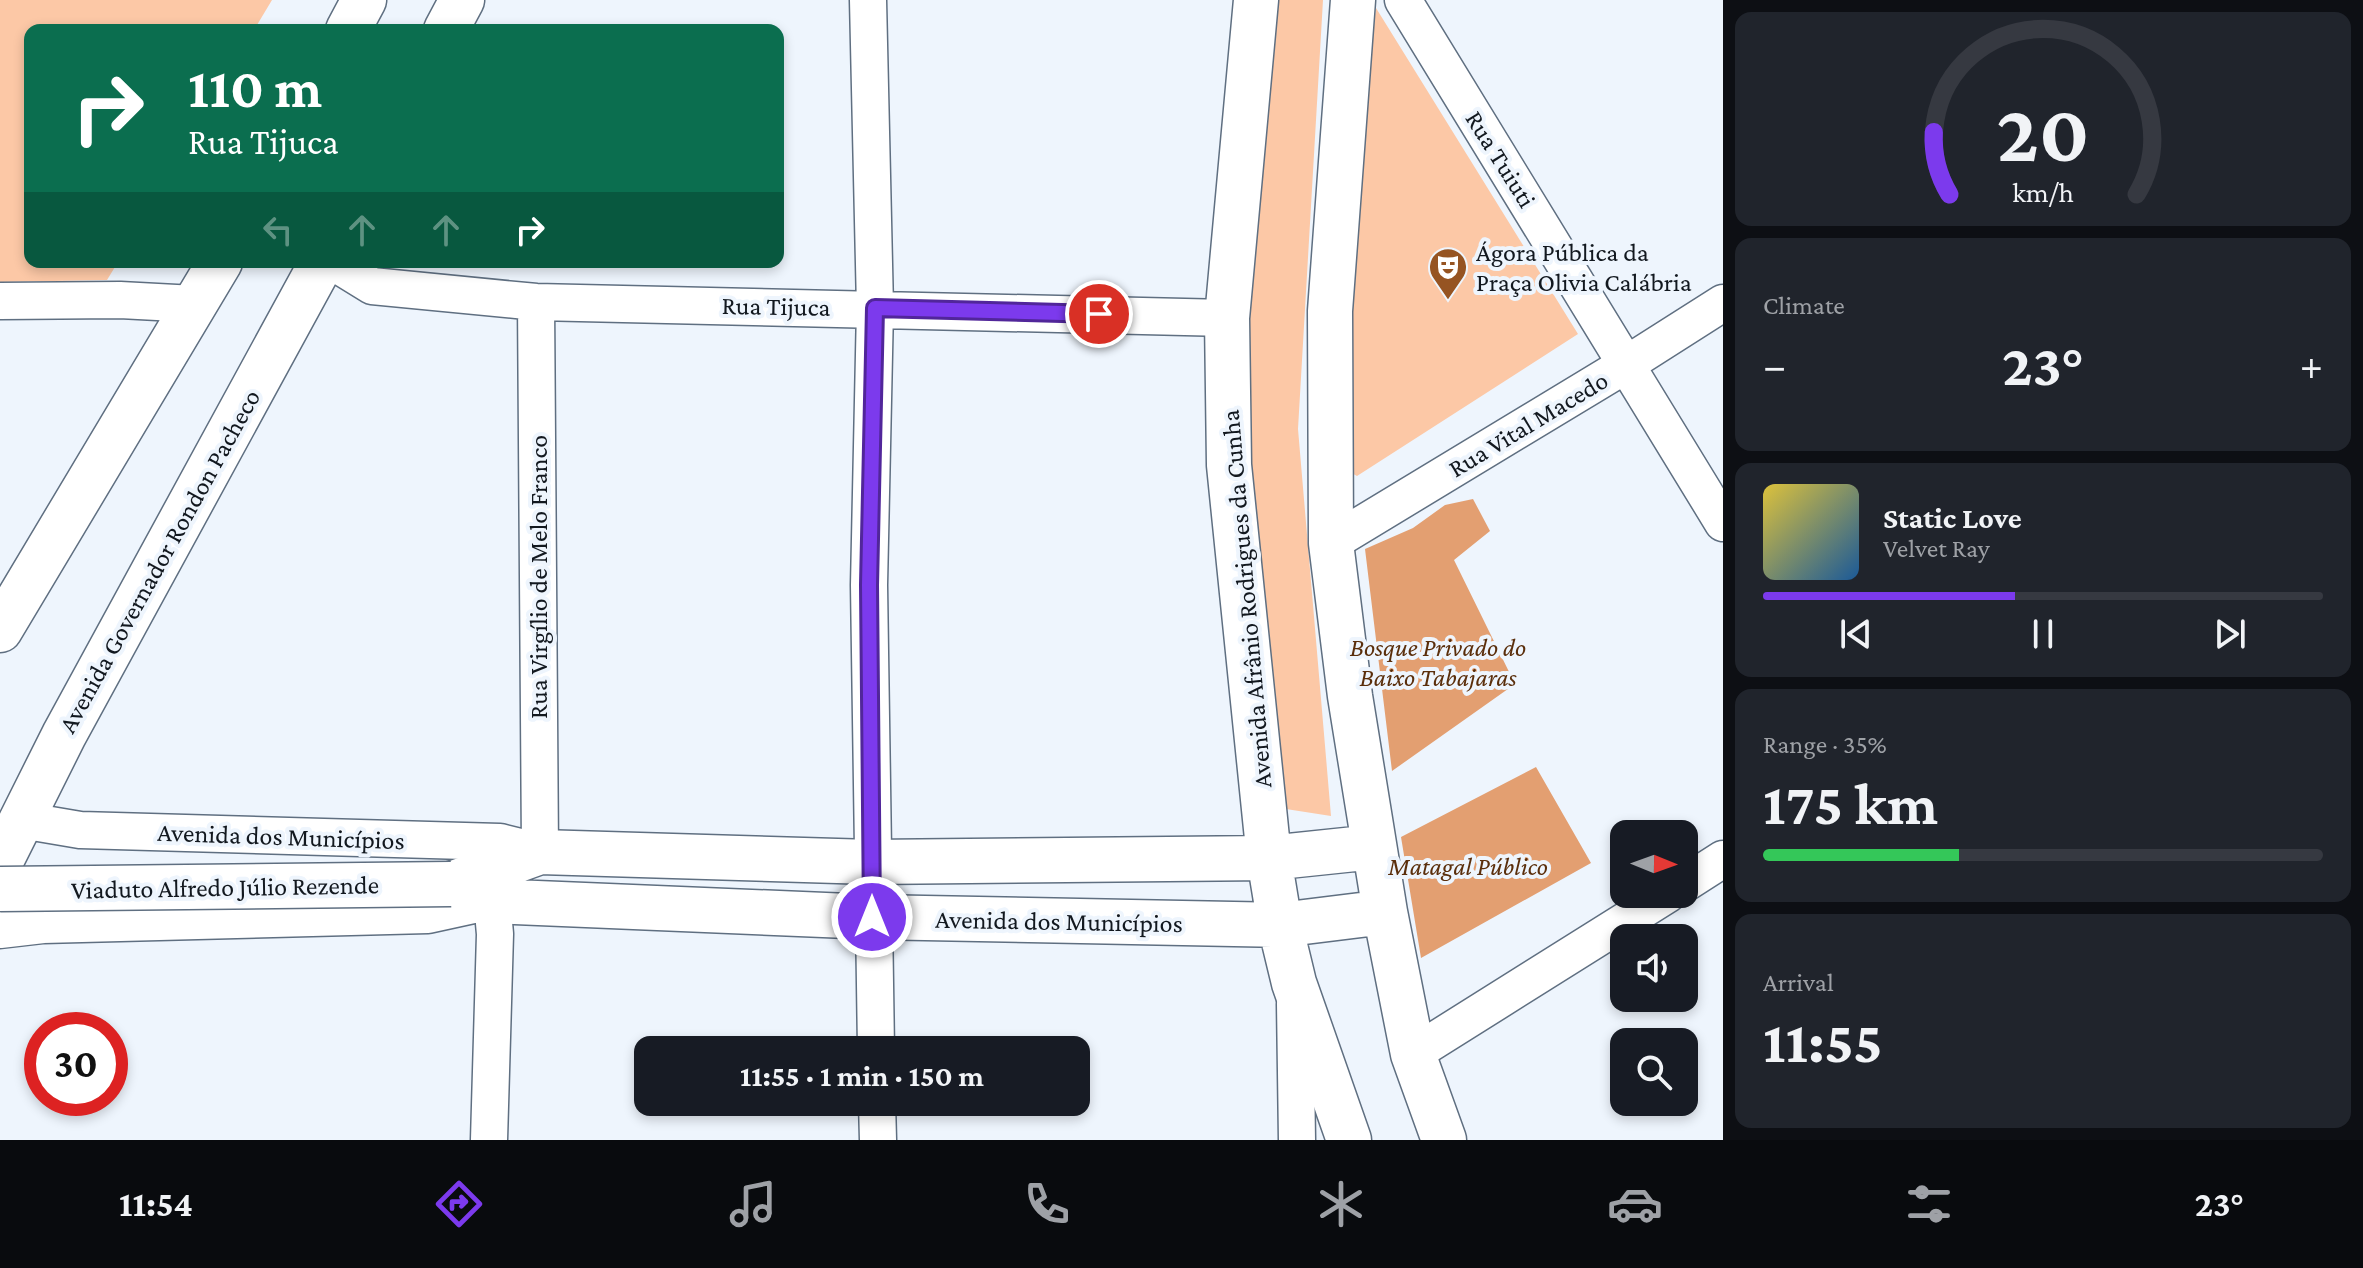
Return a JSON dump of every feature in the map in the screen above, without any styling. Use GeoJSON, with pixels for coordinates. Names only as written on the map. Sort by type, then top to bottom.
{"type":"FeatureCollection","features":[{"type":"Feature","properties":{"kind":"street"},"geometry":{"type":"LineString","coordinates":[[351,24],[364,0]]}},
{"type":"Feature","properties":{"kind":"street"},"geometry":{"type":"LineString","coordinates":[[449,24],[462,0]]}},
{"type":"Feature","properties":{"kind":"street"},"geometry":{"type":"LineString","coordinates":[[868,0],[875,308],[869,585],[876,1036]]}},
{"type":"Feature","properties":{"kind":"street","name":"Avenida Afrânio Rodrigues da Cunha"},"geometry":{"type":"LineString","coordinates":[[1256,0],[1227,318],[1229,465],[1269,858],[1280,925],[1294,983],[1349,1140]]}},
{"type":"Feature","properties":{"kind":"street"},"geometry":{"type":"LineString","coordinates":[[1353,0],[1330,311],[1331,543],[1350,696],[1385,912],[1413,1054],[1444,1140]]}},
{"type":"Feature","properties":{"kind":"street","name":"Rua Tuiuti"},"geometry":{"type":"LineString","coordinates":[[1406,1],[1723,523]]}},
{"type":"Feature","properties":{"kind":"street"},"geometry":{"type":"LineString","coordinates":[[0,630],[216,268]]}},
{"type":"Feature","properties":{"kind":"street","name":"Avenida Governador Rondon Pacheco"},"geometry":{"type":"LineString","coordinates":[[0,863],[64,735],[319,268]]}},
{"type":"Feature","properties":{"kind":"street","name":"Rua Tijuca"},"geometry":{"type":"LineString","coordinates":[[343,268],[372,286],[536,302],[1227,318]]}},
{"type":"Feature","properties":{"kind":"street"},"geometry":{"type":"LineString","coordinates":[[0,301],[120,300],[195,304]]}},
{"type":"Feature","properties":{"kind":"street","name":"Rua Virgílio de Melo Franco"},"geometry":{"type":"LineString","coordinates":[[536,302],[540,852]]}},
{"type":"Feature","properties":{"kind":"street","name":"Rua Vital Macedo"},"geometry":{"type":"LineString","coordinates":[[1331,543],[1723,303]]}},
{"type":"Feature","properties":{"kind":"street","name":"Avenida dos Municípios"},"geometry":{"type":"LineString","coordinates":[[21,820],[80,830],[500,842],[540,852],[871,862],[1269,858],[1374,847]]}},
{"type":"Feature","properties":{"kind":"street"},"geometry":{"type":"LineString","coordinates":[[164,833],[125,850],[118,875],[130,903],[169,922]]}},
{"type":"Feature","properties":{"kind":"street","name":"Avenida dos Municípios"},"geometry":{"type":"LineString","coordinates":[[451,884],[540,852]]}},
{"type":"Feature","properties":{"kind":"street"},"geometry":{"type":"LineString","coordinates":[[1698,875],[1723,859]]}},
{"type":"Feature","properties":{"kind":"street","name":"Avenida dos Municípios"},"geometry":{"type":"LineString","coordinates":[[451,884],[492,901]]}},
{"type":"Feature","properties":{"kind":"street","name":"Viaduto Alfredo Júlio Rezende"},"geometry":{"type":"LineString","coordinates":[[0,889],[451,884]]}},
{"type":"Feature","properties":{"kind":"street"},"geometry":{"type":"LineString","coordinates":[[489,1140],[495,934],[492,901]]}},
{"type":"Feature","properties":{"kind":"street","name":"Avenida dos Municípios"},"geometry":{"type":"LineString","coordinates":[[0,930],[43,925],[428,915],[492,901],[872,917],[1280,925],[1385,912]]}},
{"type":"Feature","properties":{"kind":"street"},"geometry":{"type":"LineString","coordinates":[[1413,1054],[1646,908]]}},
{"type":"Feature","properties":{"kind":"street"},"geometry":{"type":"LineString","coordinates":[[1294,983],[1297,1140]]}},
{"type":"Feature","properties":{"kind":"street"},"geometry":{"type":"LineString","coordinates":[[877,1116],[878,1140]]}},
{"type":"Feature","properties":{"kind":"shaded area"},"geometry":{"type":"Polygon","coordinates":[[[0,0],[272,0],[258,24],[24,24],[24,268],[114,268],[107,280],[0,282],[0,0]]]}},
{"type":"Feature","properties":{"kind":"shaded area"},"geometry":{"type":"Polygon","coordinates":[[[1269,0],[1323,0],[1298,429],[1331,816],[1286,809],[1256,604],[1246,360],[1269,0]]]}},
{"type":"Feature","properties":{"kind":"shaded area"},"geometry":{"type":"Polygon","coordinates":[[[1376,8],[1578,334],[1357,476],[1346,470],[1345,263],[1376,8]]]}},
{"type":"Feature","properties":{"kind":"green space","name":"Bosque Privado do Baixo Tabajaras"},"geometry":{"type":"Polygon","coordinates":[[[1473,499],[1490,531],[1454,560],[1515,684],[1392,771],[1365,549],[1413,528],[1445,505],[1473,499]]]}},
{"type":"Feature","properties":{"kind":"green space","name":"Matagal Público"},"geometry":{"type":"Polygon","coordinates":[[[1536,767],[1591,863],[1421,958],[1401,837],[1536,767]]]}},
{"type":"Feature","properties":{"kind":"place","name":"Ágora Pública da Praça Olivia Calábria"},"geometry":{"type":"Point","coordinates":[1448,301]}},
{"type":"Feature","properties":{"kind":"route"},"geometry":{"type":"LineString","coordinates":[[872,917],[869,585],[875,308],[1099,314]]}}]}
